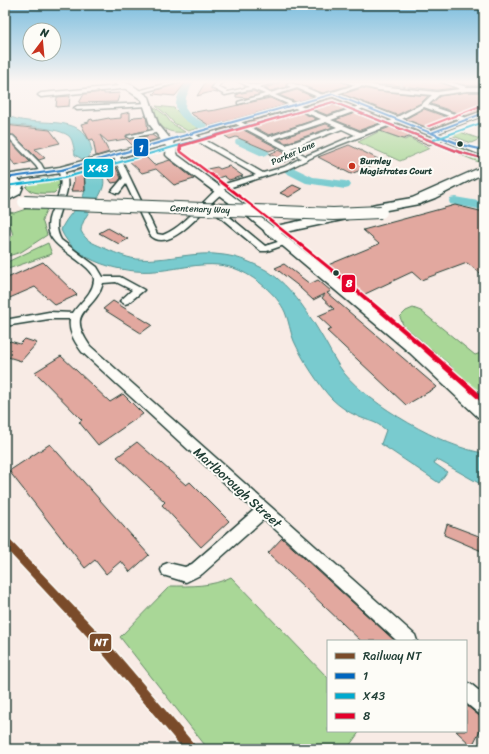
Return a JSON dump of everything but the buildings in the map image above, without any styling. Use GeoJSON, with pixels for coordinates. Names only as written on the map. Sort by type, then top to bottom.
{"type":"FeatureCollection","features":[{"type":"Feature","properties":{"kind":"main road","name":"Centenary Way"},"geometry":{"type":"LineString","coordinates":[[5,201],[21,193],[337,210],[379,210],[431,195],[484,169]]}},
{"type":"Feature","properties":{"kind":"main road","name":"Centenary Way"},"geometry":{"type":"LineString","coordinates":[[21,193],[354,214],[420,205],[484,176]]}},
{"type":"Feature","properties":{"kind":"main road"},"geometry":{"type":"LineString","coordinates":[[5,198],[21,193],[13,180],[6,178]]}},
{"type":"Feature","properties":{"kind":"main road"},"geometry":{"type":"LineString","coordinates":[[271,231],[354,214]]}},
{"type":"Feature","properties":{"kind":"street"},"geometry":{"type":"LineString","coordinates":[[151,116],[154,126],[172,147],[172,155]]}},
{"type":"Feature","properties":{"kind":"street"},"geometry":{"type":"LineString","coordinates":[[6,178],[78,166],[257,116]]}},
{"type":"Feature","properties":{"kind":"street"},"geometry":{"type":"LineString","coordinates":[[317,116],[361,135]]}},
{"type":"Feature","properties":{"kind":"street"},"geometry":{"type":"LineString","coordinates":[[269,139],[337,116]]}},
{"type":"Feature","properties":{"kind":"street"},"geometry":{"type":"LineString","coordinates":[[387,116],[484,153]]}},
{"type":"Feature","properties":{"kind":"street","name":"Parker Lane"},"geometry":{"type":"LineString","coordinates":[[218,190],[263,176],[307,159],[327,148],[404,116]]}},
{"type":"Feature","properties":{"kind":"street"},"geometry":{"type":"LineString","coordinates":[[455,116],[466,120]]}},
{"type":"Feature","properties":{"kind":"street"},"geometry":{"type":"LineString","coordinates":[[431,133],[476,116]]}},
{"type":"Feature","properties":{"kind":"street"},"geometry":{"type":"LineString","coordinates":[[236,122],[307,159]]}},
{"type":"Feature","properties":{"kind":"street"},"geometry":{"type":"LineString","coordinates":[[286,148],[342,127]]}},
{"type":"Feature","properties":{"kind":"street"},"geometry":{"type":"LineString","coordinates":[[130,136],[158,131],[190,135],[263,176]]}},
{"type":"Feature","properties":{"kind":"street"},"geometry":{"type":"LineString","coordinates":[[11,137],[39,165],[40,173]]}},
{"type":"Feature","properties":{"kind":"street"},"geometry":{"type":"LineString","coordinates":[[135,149],[156,149],[172,155],[271,231],[415,349],[484,412]]}},
{"type":"Feature","properties":{"kind":"street"},"geometry":{"type":"LineString","coordinates":[[116,155],[154,235],[159,238],[166,237],[176,232],[218,190]]}},
{"type":"Feature","properties":{"kind":"street"},"geometry":{"type":"LineString","coordinates":[[5,323],[64,315],[74,323],[81,307],[93,294],[99,280],[99,274],[93,267],[68,251],[54,234],[54,214],[66,189],[66,179],[61,170]]}},
{"type":"Feature","properties":{"kind":"street"},"geometry":{"type":"LineString","coordinates":[[21,193],[40,173]]}},
{"type":"Feature","properties":{"kind":"street"},"geometry":{"type":"LineString","coordinates":[[116,191],[127,178]]}},
{"type":"Feature","properties":{"kind":"street"},"geometry":{"type":"LineString","coordinates":[[206,203],[264,249],[284,242]]}},
{"type":"Feature","properties":{"kind":"street"},"geometry":{"type":"LineString","coordinates":[[99,280],[117,279],[139,290],[125,301]]}},
{"type":"Feature","properties":{"kind":"street","name":"Marlborough Street"},"geometry":{"type":"LineString","coordinates":[[74,323],[79,341],[86,349],[409,640]]}},
{"type":"Feature","properties":{"kind":"street"},"geometry":{"type":"LineString","coordinates":[[168,570],[186,575],[197,569],[264,510]]}},
{"type":"Feature","properties":{"kind":"street"},"geometry":{"type":"LineString","coordinates":[[467,692],[484,707]]}},
{"type":"Feature","properties":{"kind":"green space"},"geometry":{"type":"Polygon","coordinates":[[[157,116],[166,116],[171,123],[185,132],[172,132],[167,130],[160,124],[157,116]]]}},
{"type":"Feature","properties":{"kind":"green space"},"geometry":{"type":"Polygon","coordinates":[[[168,116],[182,116],[199,128],[188,131],[174,123],[168,116]]]}},
{"type":"Feature","properties":{"kind":"green space"},"geometry":{"type":"Polygon","coordinates":[[[380,131],[405,140],[409,138],[430,148],[400,161],[358,142],[380,131]]]}},
{"type":"Feature","properties":{"kind":"green space"},"geometry":{"type":"Polygon","coordinates":[[[460,132],[480,139],[471,143],[446,133],[460,132]]]}},
{"type":"Feature","properties":{"kind":"green space"},"geometry":{"type":"Polygon","coordinates":[[[459,147],[484,157],[484,161],[481,163],[451,151],[459,147]]]}},
{"type":"Feature","properties":{"kind":"green space"},"geometry":{"type":"Polygon","coordinates":[[[54,177],[62,184],[57,186],[59,188],[54,193],[35,192],[28,190],[26,187],[29,184],[43,178],[54,177]]]}},
{"type":"Feature","properties":{"kind":"green space"},"geometry":{"type":"Polygon","coordinates":[[[26,209],[47,209],[42,220],[47,235],[21,252],[5,257],[5,244],[13,235],[9,222],[5,218],[5,211],[14,213],[26,209]]]}},
{"type":"Feature","properties":{"kind":"green space"},"geometry":{"type":"Polygon","coordinates":[[[48,243],[52,254],[5,270],[5,263],[48,243]]]}},
{"type":"Feature","properties":{"kind":"green space"},"geometry":{"type":"Polygon","coordinates":[[[413,308],[421,311],[475,355],[484,352],[484,399],[450,365],[403,325],[400,317],[406,311],[413,308]]]}},
{"type":"Feature","properties":{"kind":"green space"},"geometry":{"type":"Polygon","coordinates":[[[231,577],[327,677],[327,732],[359,732],[347,749],[208,749],[120,637],[170,586],[193,586],[216,583],[231,577]]]}},
{"type":"Feature","properties":{"kind":"water"},"geometry":{"type":"Polygon","coordinates":[[[5,116],[10,116],[16,119],[29,121],[68,125],[79,129],[87,138],[92,151],[88,157],[102,174],[104,183],[99,196],[82,224],[81,231],[87,239],[114,252],[136,259],[158,259],[213,254],[240,259],[266,270],[285,285],[301,303],[344,373],[371,398],[408,423],[429,434],[449,443],[484,453],[484,486],[436,459],[434,463],[447,472],[439,483],[381,444],[386,430],[375,423],[347,411],[327,394],[311,372],[297,348],[285,312],[281,305],[271,292],[250,276],[236,269],[216,265],[155,271],[115,268],[88,258],[77,250],[68,241],[61,230],[84,195],[84,171],[88,167],[84,160],[75,155],[71,139],[65,134],[49,129],[5,124],[5,116]]]}},
{"type":"Feature","properties":{"kind":"waterway"},"geometry":{"type":"LineString","coordinates":[[186,116],[202,126]]}},
{"type":"Feature","properties":{"kind":"waterway"},"geometry":{"type":"LineString","coordinates":[[240,142],[264,153]]}},
{"type":"Feature","properties":{"kind":"waterway"},"geometry":{"type":"LineString","coordinates":[[290,170],[310,180],[345,185]]}},
{"type":"Feature","properties":{"kind":"waterway"},"geometry":{"type":"LineString","coordinates":[[455,201],[484,206]]}},
{"type":"Feature","properties":{"kind":"rail line","name":"NT"},"geometry":{"type":"LineString","coordinates":[[5,541],[101,643],[191,749]]}},
{"type":"Feature","properties":{"kind":"transit line","name":"1"},"geometry":{"type":"LineString","coordinates":[[5,178],[61,170],[254,116]]}},
{"type":"Feature","properties":{"kind":"transit line","name":"X43"},"geometry":{"type":"LineString","coordinates":[[6,186],[63,178],[283,116]]}},
{"type":"Feature","properties":{"kind":"transit line","name":"8"},"geometry":{"type":"LineString","coordinates":[[284,116],[180,146],[180,151],[335,272],[484,401]]}},
{"type":"Feature","properties":{"kind":"transit line","name":"X43"},"geometry":{"type":"LineString","coordinates":[[369,116],[459,152],[482,158]]}},
{"type":"Feature","properties":{"kind":"transit line","name":"8"},"geometry":{"type":"LineString","coordinates":[[369,116],[459,152],[482,158]]}},
{"type":"Feature","properties":{"kind":"transit line","name":"1"},"geometry":{"type":"LineString","coordinates":[[389,116],[462,145],[484,150]]}},
{"type":"Feature","properties":{"kind":"transit line","name":"8"},"geometry":{"type":"LineString","coordinates":[[428,126],[454,116]]}},
{"type":"Feature","properties":{"kind":"transit line","name":"1"},"geometry":{"type":"LineString","coordinates":[[431,133],[476,116]]}},
{"type":"Feature","properties":{"kind":"transit line","name":"X43"},"geometry":{"type":"LineString","coordinates":[[434,140],[484,122]]}},
{"type":"Feature","properties":{"kind":"place","name":"Burnley Magistrates Court"},"geometry":{"type":"Point","coordinates":[352,166]}}]}
